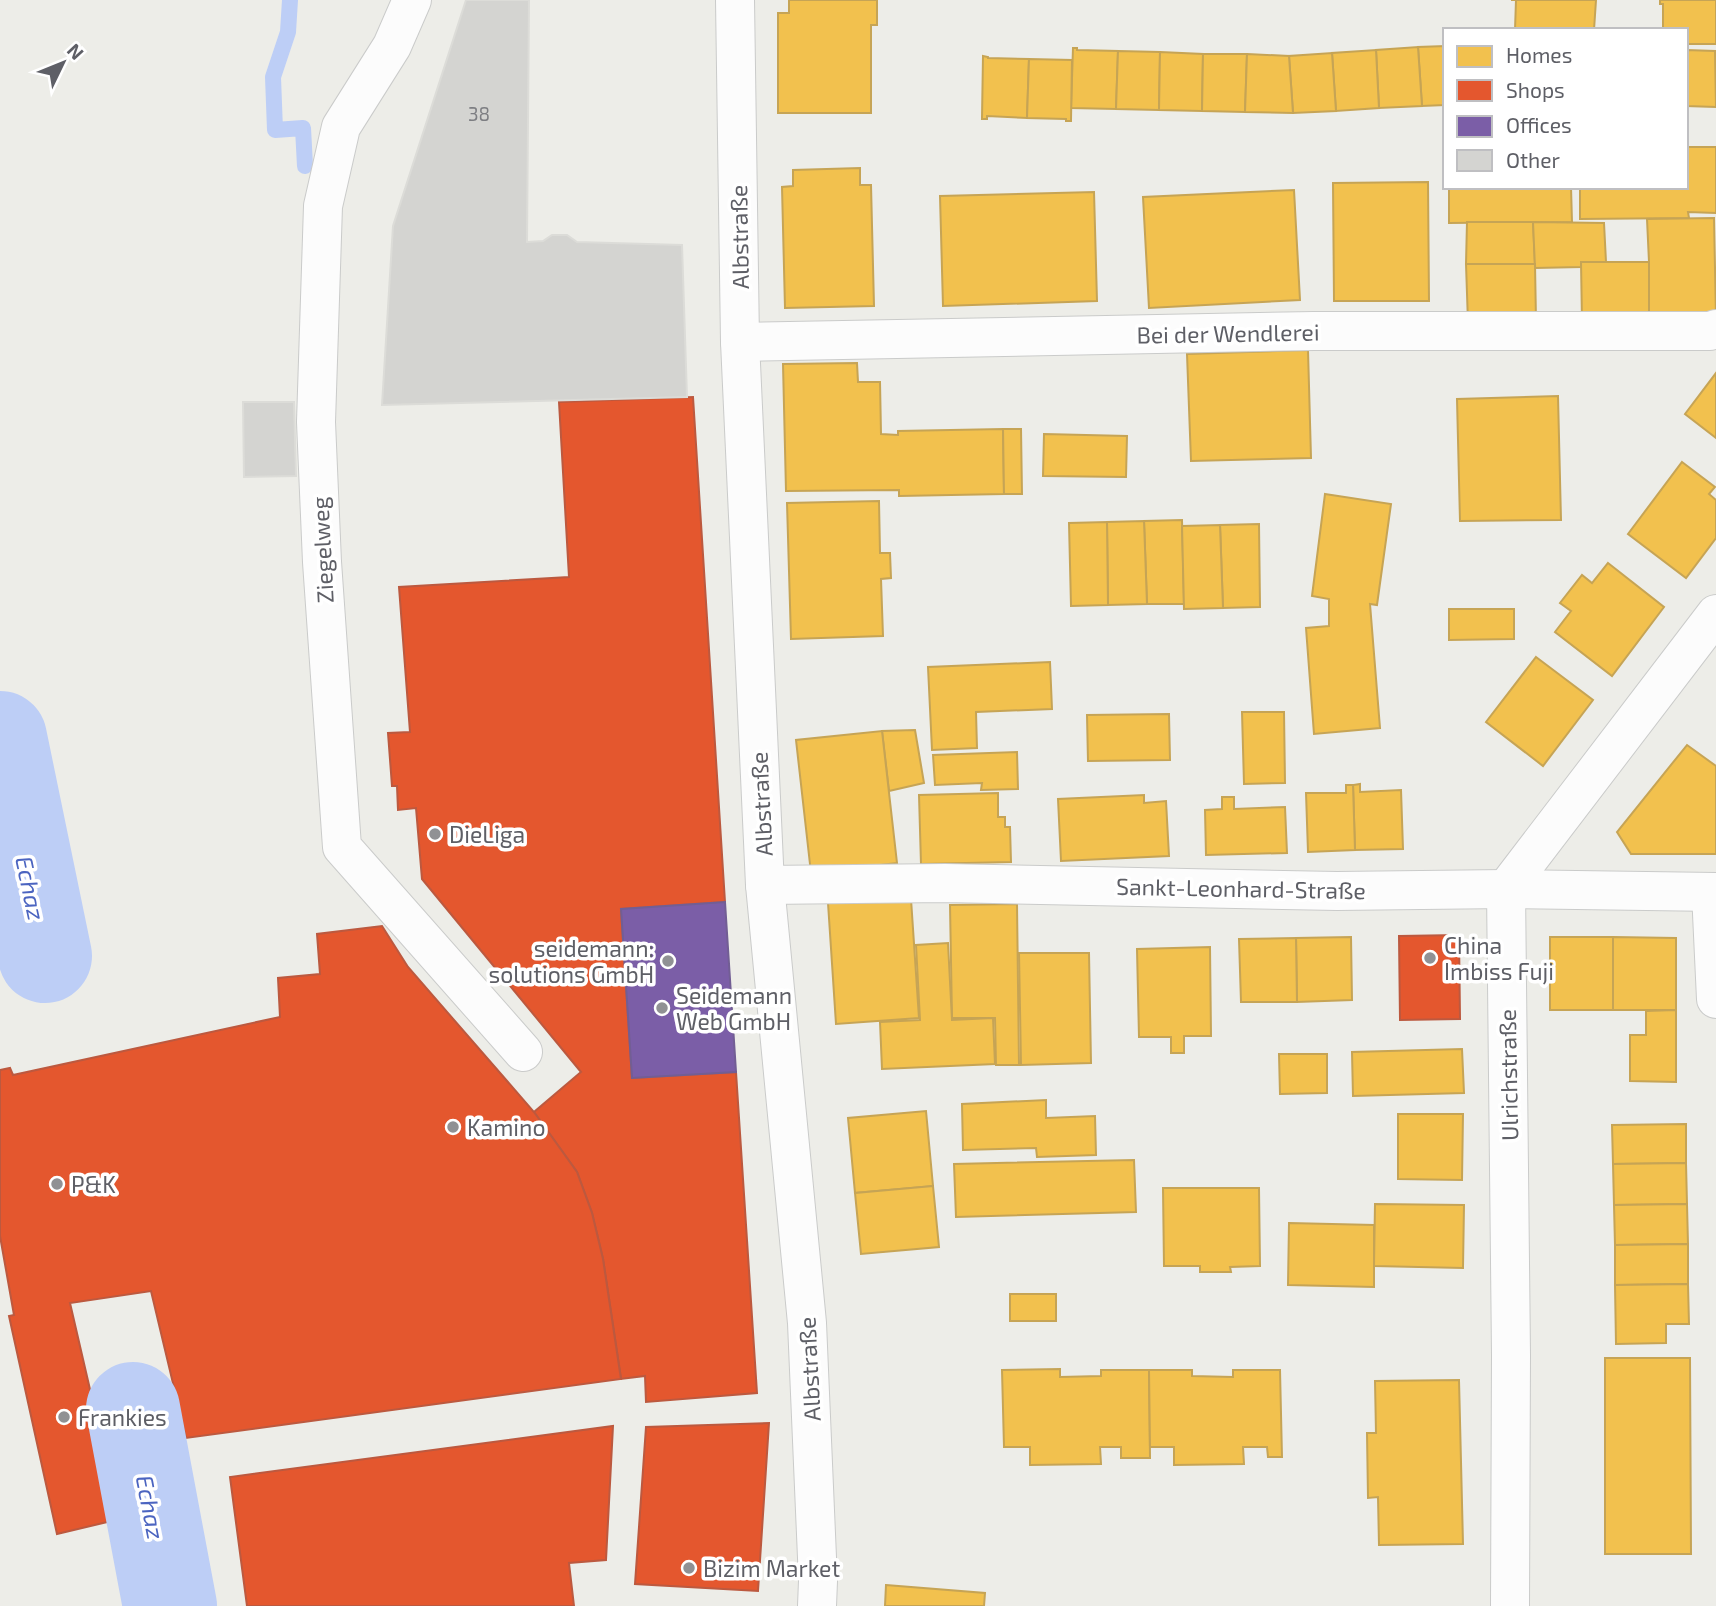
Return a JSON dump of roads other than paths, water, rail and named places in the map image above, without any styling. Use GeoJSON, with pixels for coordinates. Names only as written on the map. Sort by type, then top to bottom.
{"type":"FeatureCollection","features":[{"type":"Feature","properties":{"kind":"street","name":"Ziegelweg"},"geometry":{"type":"LineString","coordinates":[[412,0],[392,46],[341,127],[323,206],[316,422],[322,562],[342,847],[523,1052]]}},
{"type":"Feature","properties":{"kind":"street","name":"Albstraße"},"geometry":{"type":"LineString","coordinates":[[736,0],[740,342],[765,885],[807,1323],[817,1606]]}},
{"type":"Feature","properties":{"kind":"street","name":"Bei der Wendlerei"},"geometry":{"type":"LineString","coordinates":[[740,342],[1314,331],[1716,329]]}},
{"type":"Feature","properties":{"kind":"street"},"geometry":{"type":"LineString","coordinates":[[1506,889],[1716,614]]}},
{"type":"Feature","properties":{"kind":"street","name":"Sankt-Leonhard-Straße"},"geometry":{"type":"LineString","coordinates":[[765,885],[945,883],[1337,891],[1506,889],[1714,892]]}},
{"type":"Feature","properties":{"kind":"street","name":"Ulrichstraße"},"geometry":{"type":"LineString","coordinates":[[1506,889],[1511,1342],[1510,1606]]}},
{"type":"Feature","properties":{"kind":"street"},"geometry":{"type":"LineString","coordinates":[[1714,892],[1716,999]]}},
{"type":"Feature","properties":{"kind":"waterway"},"geometry":{"type":"LineString","coordinates":[[290,0],[288,32],[273,77],[275,130],[303,128],[305,166]]}},
{"type":"Feature","properties":{"kind":"waterway","name":"Echaz"},"geometry":{"type":"LineString","coordinates":[[0,738],[45,956]]}},
{"type":"Feature","properties":{"kind":"waterway","name":"Echaz"},"geometry":{"type":"LineString","coordinates":[[133,1409],[170,1606]]}},
{"type":"Feature","properties":{"kind":"place","name":"DieLiga"},"geometry":{"type":"Point","coordinates":[435,834]}},
{"type":"Feature","properties":{"kind":"place","name":"China Imbiss Fuji"},"geometry":{"type":"Point","coordinates":[1430,958]}},
{"type":"Feature","properties":{"kind":"place","name":"seidemann: solutions GmbH"},"geometry":{"type":"Point","coordinates":[668,961]}},
{"type":"Feature","properties":{"kind":"place","name":"Seidemann Web GmbH"},"geometry":{"type":"Point","coordinates":[662,1008]}},
{"type":"Feature","properties":{"kind":"place","name":"Kamino"},"geometry":{"type":"Point","coordinates":[453,1127]}},
{"type":"Feature","properties":{"kind":"place","name":"P&K"},"geometry":{"type":"Point","coordinates":[57,1184]}},
{"type":"Feature","properties":{"kind":"place","name":"Frankies"},"geometry":{"type":"Point","coordinates":[64,1417]}},
{"type":"Feature","properties":{"kind":"place","name":"Bizim Market"},"geometry":{"type":"Point","coordinates":[689,1568]}}]}
